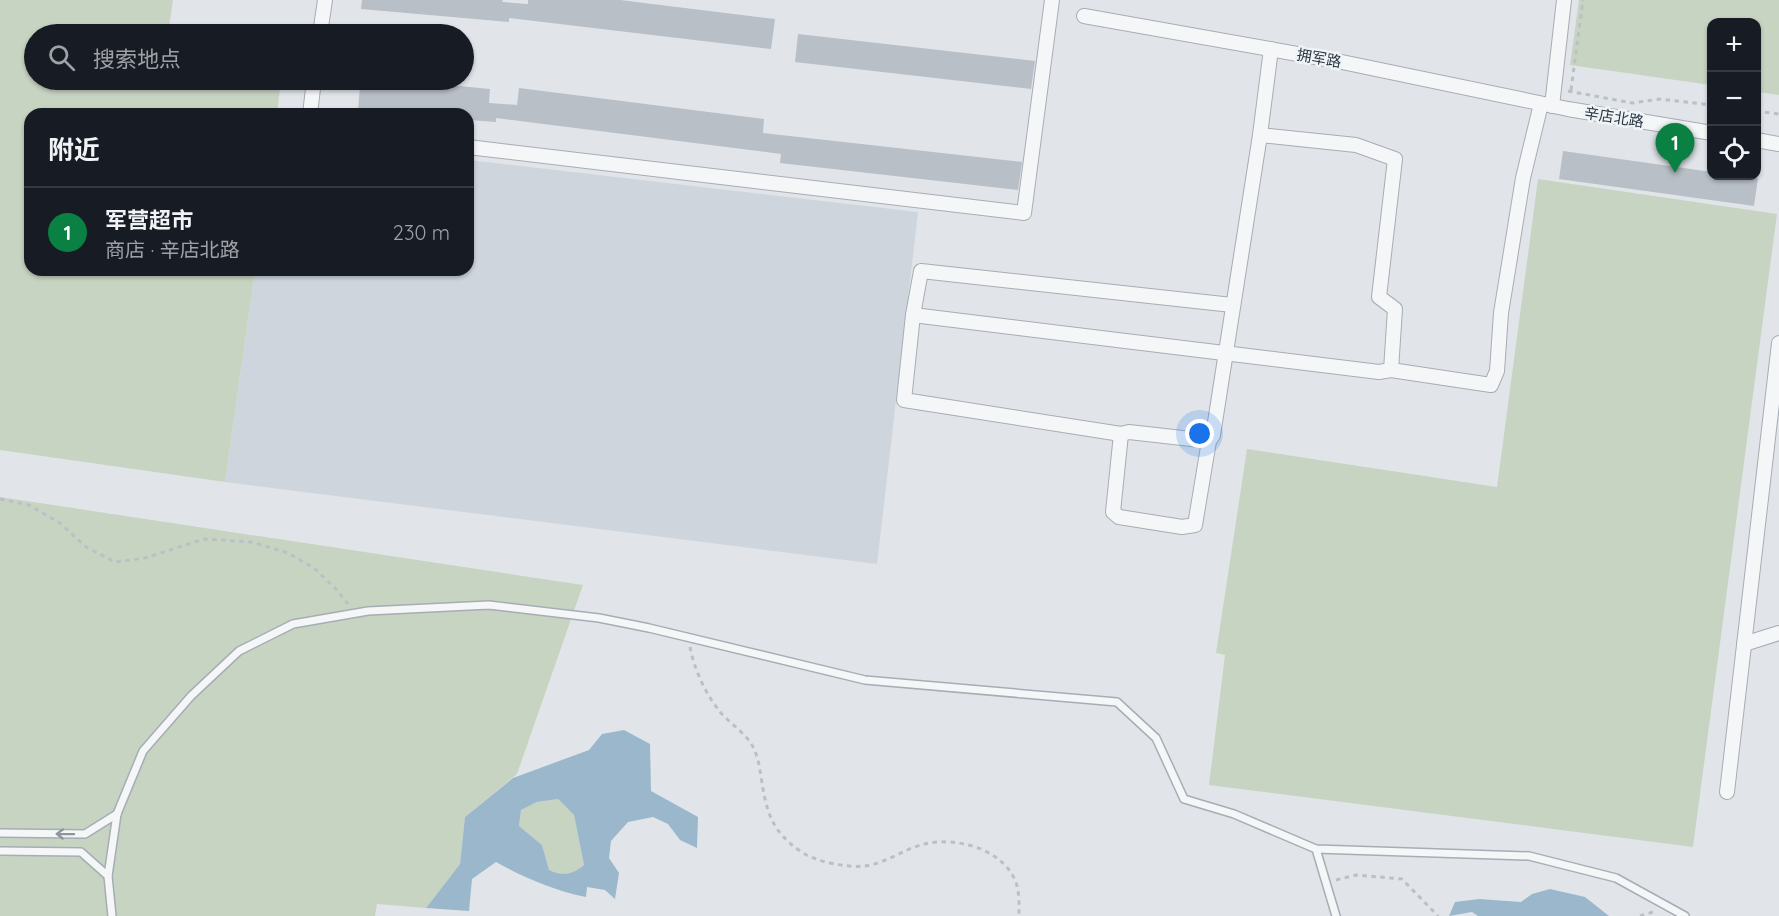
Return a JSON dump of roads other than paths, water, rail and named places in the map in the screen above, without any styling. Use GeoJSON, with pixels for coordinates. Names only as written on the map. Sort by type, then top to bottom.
{"type":"FeatureCollection","features":[{"type":"Feature","properties":{"kind":"street"},"geometry":{"type":"LineString","coordinates":[[321,24],[325,0]]}},
{"type":"Feature","properties":{"kind":"street"},"geometry":{"type":"LineString","coordinates":[[474,148],[1024,213],[1052,0]]}},
{"type":"Feature","properties":{"kind":"street"},"geometry":{"type":"LineString","coordinates":[[914,315],[1379,372],[1391,370],[1491,385],[1497,371],[1502,313],[1522,177],[1554,88],[1564,0]]}},
{"type":"Feature","properties":{"kind":"street","name":"拥军路"},"geometry":{"type":"LineString","coordinates":[[1084,16],[1337,61],[1547,105]]}},
{"type":"Feature","properties":{"kind":"street"},"geometry":{"type":"LineString","coordinates":[[1120,434],[1113,512],[1119,517],[1182,527],[1195,525],[1226,353],[1271,49]]}},
{"type":"Feature","properties":{"kind":"street"},"geometry":{"type":"LineString","coordinates":[[311,108],[313,90]]}},
{"type":"Feature","properties":{"kind":"street","name":"辛店北路"},"geometry":{"type":"LineString","coordinates":[[1547,105],[1707,132]]}},
{"type":"Feature","properties":{"kind":"street"},"geometry":{"type":"LineString","coordinates":[[1260,135],[1356,145],[1395,159],[1379,297],[1395,309],[1391,370]]}},
{"type":"Feature","properties":{"kind":"street"},"geometry":{"type":"LineString","coordinates":[[1761,141],[1779,144]]}},
{"type":"Feature","properties":{"kind":"street"},"geometry":{"type":"LineString","coordinates":[[1209,441],[1129,432],[1120,434],[904,400],[921,271],[1232,305]]}},
{"type":"Feature","properties":{"kind":"street"},"geometry":{"type":"LineString","coordinates":[[1727,792],[1744,644],[1774,439],[1779,344]]}},
{"type":"Feature","properties":{"kind":"street"},"geometry":{"type":"LineString","coordinates":[[1744,644],[1779,633]]}},
{"type":"Feature","properties":{"kind":"lane"},"geometry":{"type":"LineString","coordinates":[[112,916],[108,876],[117,814],[143,751],[191,696],[239,651],[293,624],[368,610],[489,605],[599,618],[689,637],[865,680],[1118,702],[1156,738],[1184,799],[1234,814],[1316,849],[1529,856],[1616,878],[1685,916]]}},
{"type":"Feature","properties":{"kind":"lane"},"geometry":{"type":"LineString","coordinates":[[0,833],[85,834],[117,814]]}},
{"type":"Feature","properties":{"kind":"lane"},"geometry":{"type":"LineString","coordinates":[[1316,849],[1336,916]]}},
{"type":"Feature","properties":{"kind":"lane"},"geometry":{"type":"LineString","coordinates":[[0,851],[81,852],[108,876]]}},
{"type":"Feature","properties":{"kind":"water"},"geometry":{"type":"Polygon","coordinates":[[[624,730],[650,744],[651,791],[698,817],[697,848],[680,840],[668,824],[653,817],[628,822],[611,841],[609,858],[619,873],[615,899],[605,890],[587,887],[586,897],[562,891],[496,862],[472,879],[469,911],[426,908],[460,864],[465,817],[513,778],[589,750],[602,734],[624,730]],[[558,799],[537,802],[521,810],[519,826],[542,845],[549,870],[568,873],[584,865],[574,815],[558,799]]]}},
{"type":"Feature","properties":{"kind":"water"},"geometry":{"type":"Polygon","coordinates":[[[1550,889],[1585,897],[1609,916],[1478,916],[1472,912],[1449,916],[1455,902],[1479,899],[1521,902],[1532,894],[1550,889]]]}},
{"type":"Feature","properties":{"kind":"place","name":"军营超市"},"geometry":{"type":"Point","coordinates":[1675,173]}}]}
